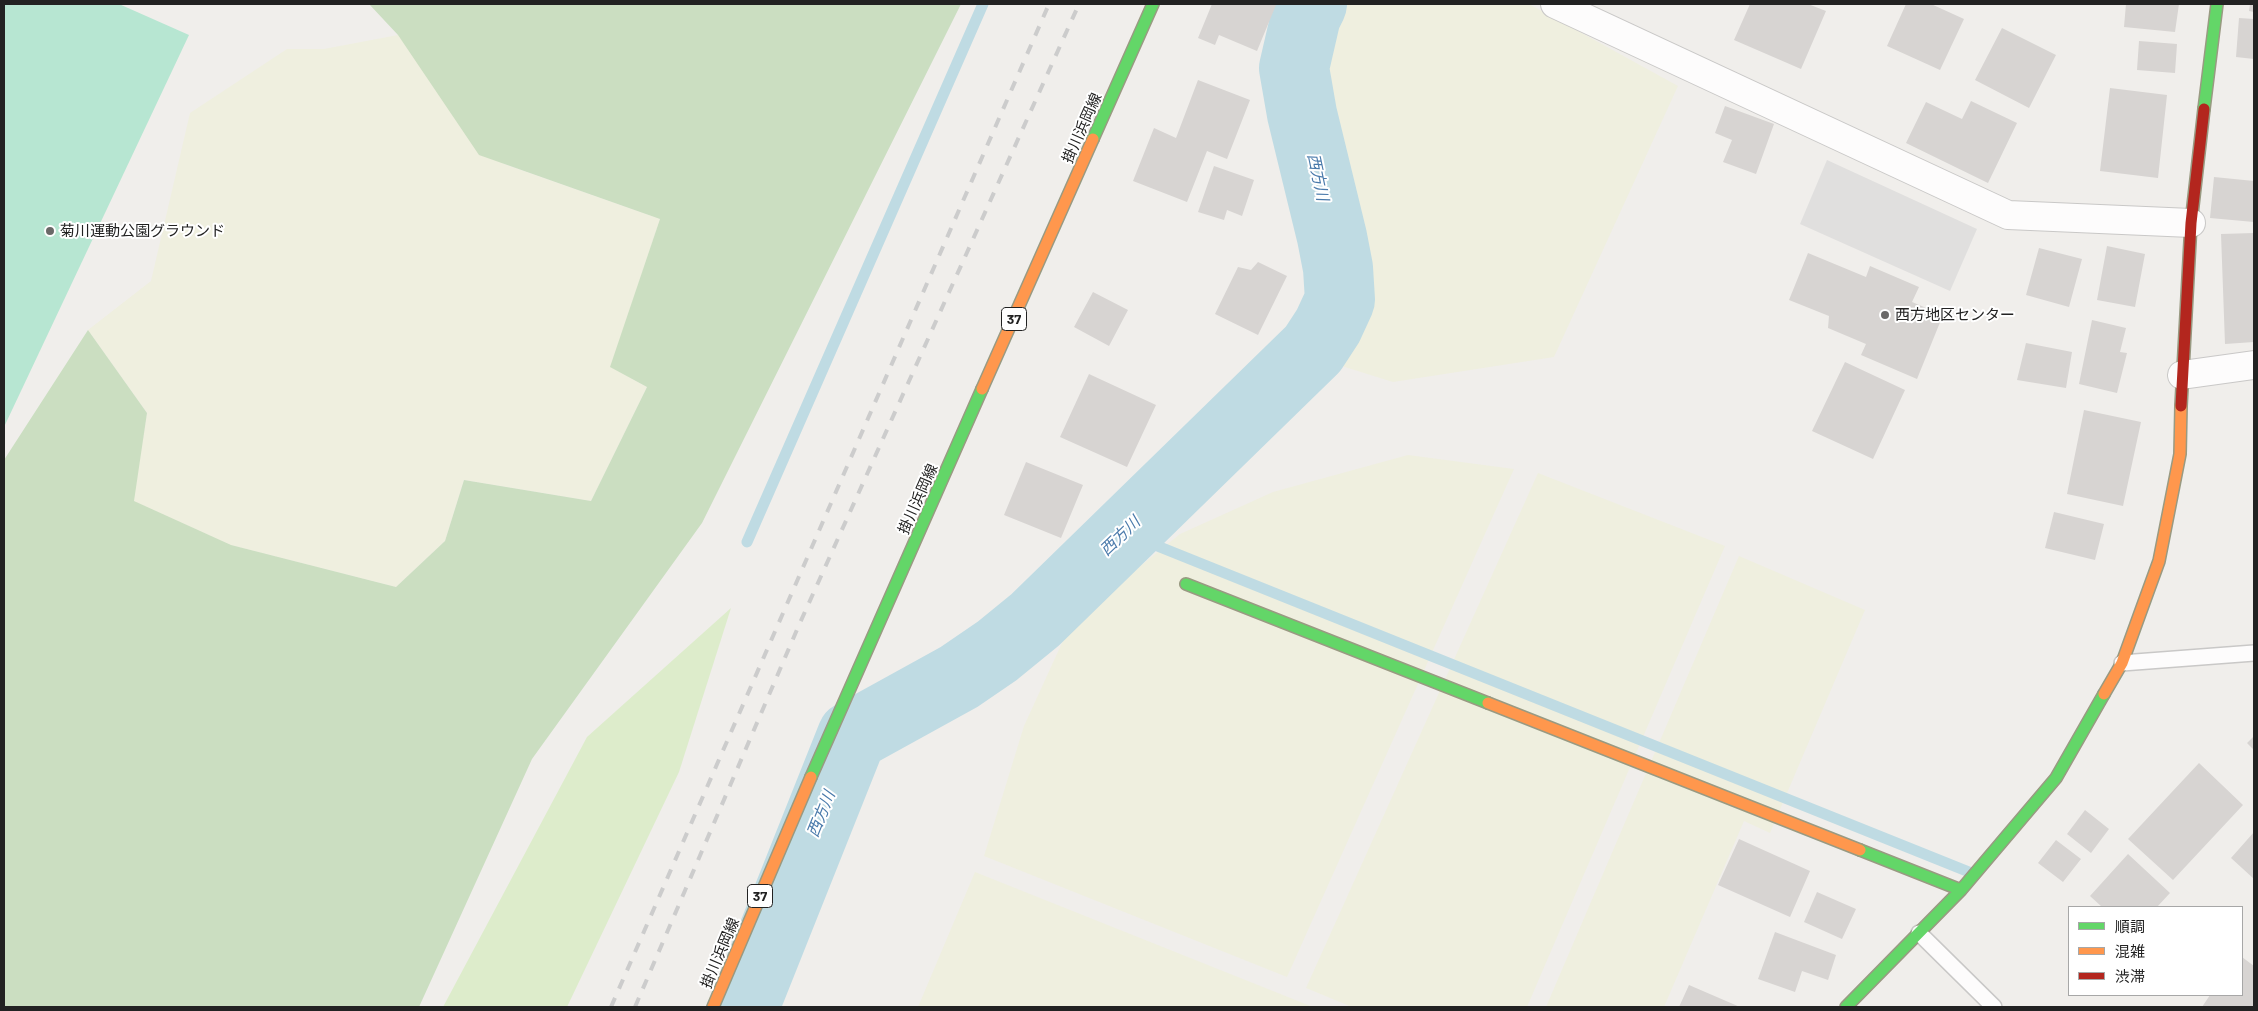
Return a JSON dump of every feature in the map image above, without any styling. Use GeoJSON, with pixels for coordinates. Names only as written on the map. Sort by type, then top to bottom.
{"type":"FeatureCollection","features":[{"type":"Feature","properties":{"kind":"street","name":"掛川浜岡線"},"geometry":{"type":"LineString","coordinates":[[713,1007],[874,633],[1153,4]]}},
{"type":"Feature","properties":{"kind":"street"},"geometry":{"type":"LineString","coordinates":[[1555,4],[2008,215],[2191,223]]}},
{"type":"Feature","properties":{"kind":"street"},"geometry":{"type":"LineString","coordinates":[[1846,1007],[1961,890],[2056,778],[2122,663],[2159,561],[2180,454],[2182,375],[2191,223],[2217,4]]}},
{"type":"Feature","properties":{"kind":"street"},"geometry":{"type":"LineString","coordinates":[[2182,375],[2254,365]]}},
{"type":"Feature","properties":{"kind":"street"},"geometry":{"type":"LineString","coordinates":[[1186,584],[1961,890]]}},
{"type":"Feature","properties":{"kind":"lane"},"geometry":{"type":"LineString","coordinates":[[2122,663],[2254,653]]}},
{"type":"Feature","properties":{"kind":"lane"},"geometry":{"type":"LineString","coordinates":[[1919,933],[1994,1007]]}},
{"type":"Feature","properties":{"kind":"green space","name":"菊川運動公園グラウンド"},"geometry":{"type":"Polygon","coordinates":[[[4,4],[119,4],[189,35],[4,427],[4,4]]]}},
{"type":"Feature","properties":{"kind":"green space"},"geometry":{"type":"Polygon","coordinates":[[[369,4],[961,4],[702,523],[532,759],[419,1007],[4,1007],[4,460],[88,330],[147,413],[134,501],[231,545],[396,587],[445,541],[464,480],[591,501],[647,387],[610,367],[660,219],[479,155],[398,35],[369,4]]]}},
{"type":"Feature","properties":{"kind":"green space"},"geometry":{"type":"Polygon","coordinates":[[[1335,4],[1529,4],[1678,86],[1554,357],[1393,382],[1332,363],[1364,289],[1350,178],[1314,58],[1335,4]]]}},
{"type":"Feature","properties":{"kind":"green space"},"geometry":{"type":"Polygon","coordinates":[[[398,35],[504,164],[660,219],[611,367],[647,387],[591,501],[464,480],[445,541],[396,587],[230,545],[133,501],[147,413],[88,330],[151,281],[190,113],[287,49],[324,49],[398,35]]]}},
{"type":"Feature","properties":{"kind":"green space"},"geometry":{"type":"Polygon","coordinates":[[[1408,455],[1514,469],[1287,977],[984,856],[1024,726],[1072,621],[1180,534],[1273,492],[1408,455]]]}},
{"type":"Feature","properties":{"kind":"green space"},"geometry":{"type":"Polygon","coordinates":[[[1538,473],[1725,546],[1527,1007],[1352,1007],[1306,988],[1538,473]]]}},
{"type":"Feature","properties":{"kind":"green space"},"geometry":{"type":"Polygon","coordinates":[[[1739,556],[1865,610],[1770,833],[1744,821],[1664,1007],[1546,1007],[1739,556]]]}},
{"type":"Feature","properties":{"kind":"green space"},"geometry":{"type":"Polygon","coordinates":[[[731,608],[679,772],[567,1007],[443,1007],[587,737],[731,608]]]}},
{"type":"Feature","properties":{"kind":"green space"},"geometry":{"type":"Polygon","coordinates":[[[975,872],[1313,1007],[918,1007],[975,872]]]}},
{"type":"Feature","properties":{"kind":"shaded area"},"geometry":{"type":"Polygon","coordinates":[[[1827,160],[1977,229],[1950,291],[1800,224],[1827,160]]]}},
{"type":"Feature","properties":{"kind":"building"},"geometry":{"type":"Polygon","coordinates":[[[1212,4],[1276,5],[1257,51],[1219,35],[1215,45],[1198,38],[1212,4]]]}},
{"type":"Feature","properties":{"kind":"building"},"geometry":{"type":"Polygon","coordinates":[[[1750,4],[1808,4],[1826,11],[1801,69],[1734,40],[1750,4]]]}},
{"type":"Feature","properties":{"kind":"building"},"geometry":{"type":"Polygon","coordinates":[[[1906,4],[1931,4],[1964,19],[1940,70],[1887,46],[1906,4]]]}},
{"type":"Feature","properties":{"kind":"building"},"geometry":{"type":"Polygon","coordinates":[[[2126,4],[2179,4],[2175,32],[2124,27],[2126,4]]]}},
{"type":"Feature","properties":{"kind":"building"},"geometry":{"type":"Polygon","coordinates":[[[2250,4],[2254,4],[2254,12],[2249,11],[2250,4]]]}},
{"type":"Feature","properties":{"kind":"building"},"geometry":{"type":"Polygon","coordinates":[[[2239,18],[2254,19],[2254,59],[2236,57],[2239,18]]]}},
{"type":"Feature","properties":{"kind":"building"},"geometry":{"type":"Polygon","coordinates":[[[2002,28],[2056,55],[2029,108],[1975,80],[2002,28]]]}},
{"type":"Feature","properties":{"kind":"building"},"geometry":{"type":"Polygon","coordinates":[[[2139,41],[2177,44],[2175,73],[2137,70],[2139,41]]]}},
{"type":"Feature","properties":{"kind":"building"},"geometry":{"type":"Polygon","coordinates":[[[1198,80],[1250,100],[1227,159],[1207,151],[1187,202],[1133,181],[1154,128],[1176,138],[1198,80]]]}},
{"type":"Feature","properties":{"kind":"building"},"geometry":{"type":"Polygon","coordinates":[[[2110,88],[2167,95],[2158,178],[2100,171],[2110,88]]]}},
{"type":"Feature","properties":{"kind":"building"},"geometry":{"type":"Polygon","coordinates":[[[1971,101],[2017,123],[1988,183],[1906,143],[1926,102],[1962,119],[1971,101]]]}},
{"type":"Feature","properties":{"kind":"building"},"geometry":{"type":"Polygon","coordinates":[[[1725,106],[1774,124],[1756,174],[1723,162],[1732,140],[1715,133],[1725,106]]]}},
{"type":"Feature","properties":{"kind":"building"},"geometry":{"type":"Polygon","coordinates":[[[1214,166],[1254,180],[1242,216],[1227,210],[1224,220],[1198,212],[1214,166]]]}},
{"type":"Feature","properties":{"kind":"building"},"geometry":{"type":"Polygon","coordinates":[[[2214,177],[2254,181],[2254,222],[2210,218],[2214,177]]]}},
{"type":"Feature","properties":{"kind":"building"},"geometry":{"type":"Polygon","coordinates":[[[2254,233],[2254,342],[2225,344],[2221,234],[2254,233]]]}},
{"type":"Feature","properties":{"kind":"building"},"geometry":{"type":"Polygon","coordinates":[[[2107,246],[2145,254],[2135,307],[2097,300],[2107,246]]]}},
{"type":"Feature","properties":{"kind":"building"},"geometry":{"type":"Polygon","coordinates":[[[2039,248],[2082,259],[2069,307],[2026,295],[2039,248]]]}},
{"type":"Feature","properties":{"kind":"building","name":"西方地区センター"},"geometry":{"type":"Polygon","coordinates":[[[1808,253],[1866,277],[1870,266],[1919,287],[1912,302],[1943,315],[1917,379],[1861,355],[1866,344],[1828,328],[1829,316],[1789,300],[1808,253]]]}},
{"type":"Feature","properties":{"kind":"building"},"geometry":{"type":"Polygon","coordinates":[[[1258,262],[1287,276],[1258,335],[1215,314],[1238,267],[1251,270],[1258,262]]]}},
{"type":"Feature","properties":{"kind":"building"},"geometry":{"type":"Polygon","coordinates":[[[1093,292],[1128,310],[1109,346],[1074,327],[1093,292]]]}},
{"type":"Feature","properties":{"kind":"building"},"geometry":{"type":"Polygon","coordinates":[[[2092,320],[2126,328],[2120,352],[2127,353],[2117,393],[2079,384],[2092,320]]]}},
{"type":"Feature","properties":{"kind":"building"},"geometry":{"type":"Polygon","coordinates":[[[2026,343],[2072,352],[2066,388],[2017,380],[2026,343]]]}},
{"type":"Feature","properties":{"kind":"building"},"geometry":{"type":"Polygon","coordinates":[[[1845,362],[1905,390],[1873,459],[1812,431],[1845,362]]]}},
{"type":"Feature","properties":{"kind":"building"},"geometry":{"type":"Polygon","coordinates":[[[1089,374],[1156,405],[1127,467],[1060,437],[1089,374]]]}},
{"type":"Feature","properties":{"kind":"building"},"geometry":{"type":"Polygon","coordinates":[[[2084,410],[2141,422],[2123,506],[2067,494],[2084,410]]]}},
{"type":"Feature","properties":{"kind":"building"},"geometry":{"type":"Polygon","coordinates":[[[1026,462],[1083,485],[1061,538],[1004,515],[1026,462]]]}},
{"type":"Feature","properties":{"kind":"building"},"geometry":{"type":"Polygon","coordinates":[[[2054,512],[2104,524],[2095,560],[2045,548],[2054,512]]]}},
{"type":"Feature","properties":{"kind":"building"},"geometry":{"type":"Polygon","coordinates":[[[2254,736],[2254,750],[2247,743],[2254,736]]]}},
{"type":"Feature","properties":{"kind":"building"},"geometry":{"type":"Polygon","coordinates":[[[2199,763],[2243,805],[2173,880],[2128,839],[2199,763]]]}},
{"type":"Feature","properties":{"kind":"building"},"geometry":{"type":"Polygon","coordinates":[[[2085,810],[2109,829],[2091,853],[2067,834],[2085,810]]]}},
{"type":"Feature","properties":{"kind":"building"},"geometry":{"type":"Polygon","coordinates":[[[2254,832],[2254,879],[2231,858],[2254,832]]]}},
{"type":"Feature","properties":{"kind":"building"},"geometry":{"type":"Polygon","coordinates":[[[1739,839],[1810,871],[1790,917],[1718,885],[1739,839]]]}},
{"type":"Feature","properties":{"kind":"building"},"geometry":{"type":"Polygon","coordinates":[[[2056,840],[2081,859],[2063,882],[2038,863],[2056,840]]]}},
{"type":"Feature","properties":{"kind":"building"},"geometry":{"type":"Polygon","coordinates":[[[2128,854],[2170,893],[2158,906],[2101,906],[2090,896],[2128,854]]]}},
{"type":"Feature","properties":{"kind":"building"},"geometry":{"type":"Polygon","coordinates":[[[1817,892],[1856,909],[1842,939],[1804,922],[1817,892]]]}},
{"type":"Feature","properties":{"kind":"building"},"geometry":{"type":"Polygon","coordinates":[[[1775,932],[1836,955],[1828,980],[1802,971],[1795,992],[1758,979],[1775,932]]]}},
{"type":"Feature","properties":{"kind":"building"},"geometry":{"type":"Polygon","coordinates":[[[2243,958],[2254,966],[2254,1007],[2202,1007],[2209,996],[2243,996],[2243,958]]]}},
{"type":"Feature","properties":{"kind":"building"},"geometry":{"type":"Polygon","coordinates":[[[1689,985],[1740,1007],[1679,1007],[1689,985]]]}},
{"type":"Feature","properties":{"kind":"waterway"},"geometry":{"type":"LineString","coordinates":[[747,542],[983,4]]}},
{"type":"Feature","properties":{"kind":"waterway","name":"西方川"},"geometry":{"type":"LineString","coordinates":[[744,1007],[852,736],[959,677],[997,651],[1035,620],[1313,349],[1328,326],[1340,300],[1338,268],[1302,114],[1294,68],[1306,16],[1312,4]]}},
{"type":"Feature","properties":{"kind":"waterway"},"geometry":{"type":"LineString","coordinates":[[1125,533],[1974,874]]}},
{"type":"Feature","properties":{"kind":"railway"},"geometry":{"type":"LineString","coordinates":[[611,1007],[1049,4]]}},
{"type":"Feature","properties":{"kind":"railway"},"geometry":{"type":"LineString","coordinates":[[635,1007],[799,625],[1079,4]]}},
{"type":"Feature","properties":{"kind":"traffic: fast"},"geometry":{"type":"LineString","coordinates":[[1093,139],[1153,4]]}},
{"type":"Feature","properties":{"kind":"traffic: fast"},"geometry":{"type":"LineString","coordinates":[[2204,109],[2217,4]]}},
{"type":"Feature","properties":{"kind":"traffic: fast"},"geometry":{"type":"LineString","coordinates":[[811,777],[982,389]]}},
{"type":"Feature","properties":{"kind":"traffic: fast"},"geometry":{"type":"LineString","coordinates":[[1186,584],[1488,703]]}},
{"type":"Feature","properties":{"kind":"traffic: fast"},"geometry":{"type":"LineString","coordinates":[[1846,1007],[1961,890],[2056,778],[2104,694]]}},
{"type":"Feature","properties":{"kind":"traffic: fast"},"geometry":{"type":"LineString","coordinates":[[1860,850],[1961,890]]}},
{"type":"Feature","properties":{"kind":"traffic: slow"},"geometry":{"type":"LineString","coordinates":[[982,389],[1093,139]]}},
{"type":"Feature","properties":{"kind":"traffic: slow"},"geometry":{"type":"LineString","coordinates":[[2104,694],[2122,663],[2159,561],[2180,454],[2181,406]]}},
{"type":"Feature","properties":{"kind":"traffic: slow"},"geometry":{"type":"LineString","coordinates":[[1488,703],[1860,850]]}},
{"type":"Feature","properties":{"kind":"traffic: slow"},"geometry":{"type":"LineString","coordinates":[[713,1007],[811,777]]}},
{"type":"Feature","properties":{"kind":"traffic: jam"},"geometry":{"type":"LineString","coordinates":[[2181,406],[2191,223],[2204,109]]}},
{"type":"Feature","properties":{"kind":"place","name":"菊川運動公園グラウンド"},"geometry":{"type":"Point","coordinates":[50,231]}},
{"type":"Feature","properties":{"kind":"place","name":"西方地区センター"},"geometry":{"type":"Point","coordinates":[1885,315]}}]}
